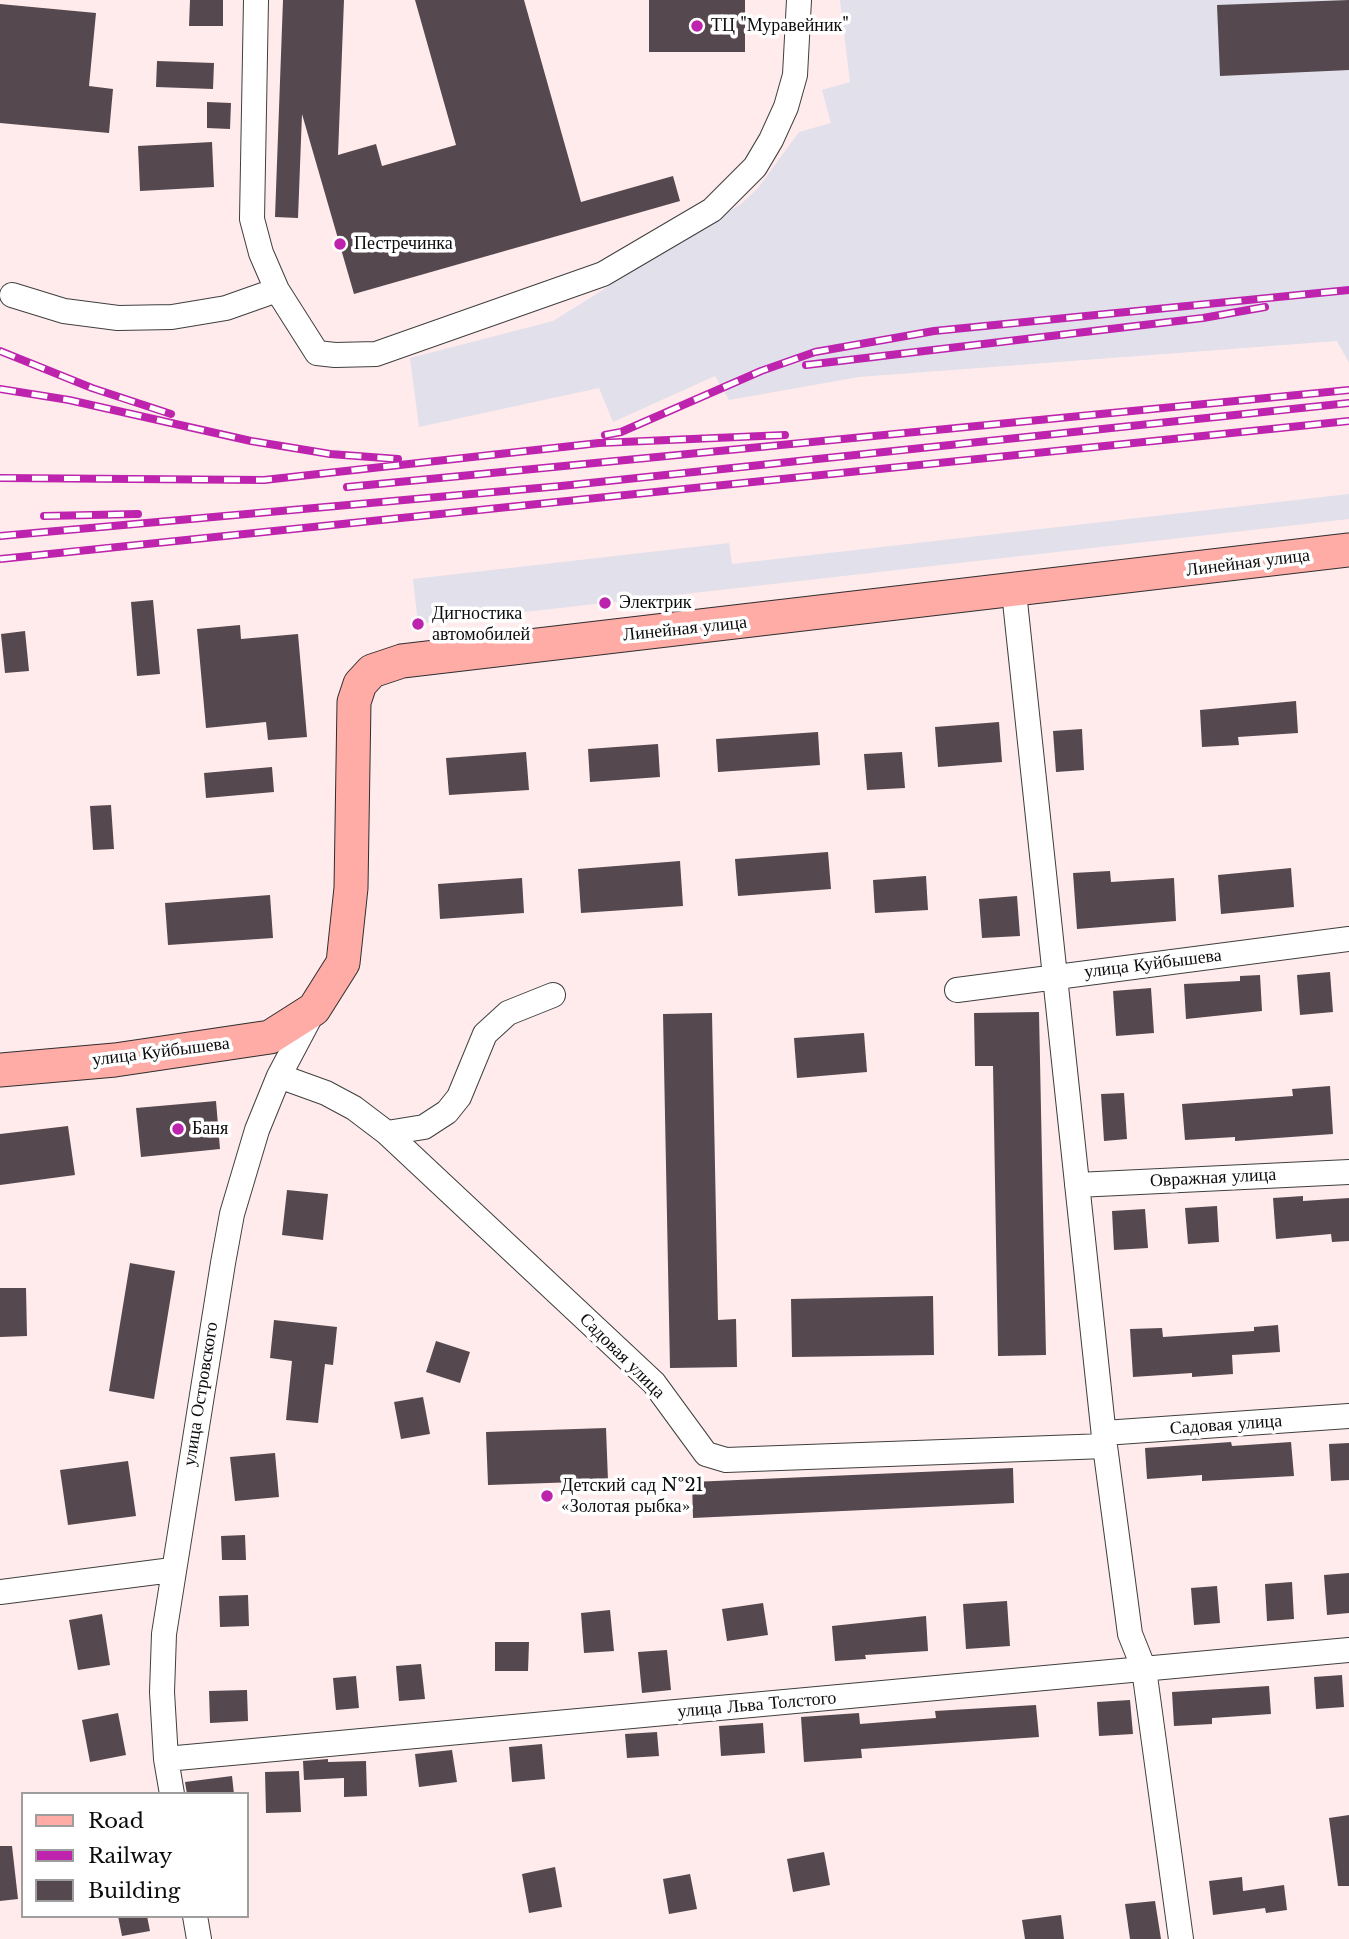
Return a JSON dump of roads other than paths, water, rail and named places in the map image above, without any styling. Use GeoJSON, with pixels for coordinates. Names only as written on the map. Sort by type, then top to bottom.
{"type":"FeatureCollection","features":[{"type":"Feature","properties":{"kind":"street"},"geometry":{"type":"LineString","coordinates":[[256,0],[252,219],[261,253],[277,290],[317,353],[376,354],[603,274],[712,211],[755,166],[782,115],[795,75],[799,0]]}},
{"type":"Feature","properties":{"kind":"street"},"geometry":{"type":"LineString","coordinates":[[12,295],[64,311],[132,318],[172,317],[226,308],[277,290]]}},
{"type":"Feature","properties":{"kind":"street","name":"Линейная улица"},"geometry":{"type":"LineString","coordinates":[[314,1009],[344,963],[351,888],[354,702],[360,684],[372,671],[402,661],[1014,592],[1349,550]]}},
{"type":"Feature","properties":{"kind":"street"},"geometry":{"type":"LineString","coordinates":[[1014,592],[1104,1440],[1130,1634],[1144,1669],[1181,1939]]}},
{"type":"Feature","properties":{"kind":"street","name":"улица Куйбышева"},"geometry":{"type":"LineString","coordinates":[[957,990],[1349,939]]}},
{"type":"Feature","properties":{"kind":"street"},"geometry":{"type":"LineString","coordinates":[[387,1133],[424,1127],[447,1112],[459,1097],[485,1034],[508,1013],[553,995]]}},
{"type":"Feature","properties":{"kind":"street","name":"улица Куйбышева"},"geometry":{"type":"LineString","coordinates":[[0,1070],[115,1060],[270,1037],[314,1009]]}},
{"type":"Feature","properties":{"kind":"street","name":"улица Островского"},"geometry":{"type":"LineString","coordinates":[[172,1792],[166,1759],[162,1692],[164,1634],[172,1570],[232,1214],[257,1130],[279,1076],[314,1009]]}},
{"type":"Feature","properties":{"kind":"street","name":"Садовая улица"},"geometry":{"type":"LineString","coordinates":[[279,1076],[327,1093],[354,1108],[387,1133],[654,1383],[706,1454],[726,1460],[1104,1440],[1349,1416]]}},
{"type":"Feature","properties":{"kind":"street","name":"Овражная улица"},"geometry":{"type":"LineString","coordinates":[[1077,1185],[1349,1171]]}},
{"type":"Feature","properties":{"kind":"street"},"geometry":{"type":"LineString","coordinates":[[0,1592],[172,1570]]}},
{"type":"Feature","properties":{"kind":"street","name":"улица Льва Толстого"},"geometry":{"type":"LineString","coordinates":[[166,1759],[1349,1650]]}},
{"type":"Feature","properties":{"kind":"street"},"geometry":{"type":"LineString","coordinates":[[195,1918],[199,1939]]}},
{"type":"Feature","properties":{"kind":"railway"},"geometry":{"type":"LineString","coordinates":[[605,435],[621,432],[761,371],[815,352],[934,331],[1349,290]]}},
{"type":"Feature","properties":{"kind":"railway"},"geometry":{"type":"LineString","coordinates":[[806,365],[1203,318],[1265,307]]}},
{"type":"Feature","properties":{"kind":"railway"},"geometry":{"type":"LineString","coordinates":[[0,351],[92,388],[171,414]]}},
{"type":"Feature","properties":{"kind":"railway"},"geometry":{"type":"LineString","coordinates":[[0,389],[69,400],[251,441],[330,454],[398,459]]}},
{"type":"Feature","properties":{"kind":"railway"},"geometry":{"type":"LineString","coordinates":[[347,487],[1349,390]]}},
{"type":"Feature","properties":{"kind":"railway"},"geometry":{"type":"LineString","coordinates":[[0,536],[561,486],[1349,403]]}},
{"type":"Feature","properties":{"kind":"railway"},"geometry":{"type":"LineString","coordinates":[[0,559],[1349,421]]}},
{"type":"Feature","properties":{"kind":"railway"},"geometry":{"type":"LineString","coordinates":[[0,478],[264,480],[599,443],[785,435]]}},
{"type":"Feature","properties":{"kind":"railway"},"geometry":{"type":"LineString","coordinates":[[44,516],[138,514]]}},
{"type":"Feature","properties":{"kind":"place","name":"ТЦ \"Муравейник\""},"geometry":{"type":"Point","coordinates":[697,26]}},
{"type":"Feature","properties":{"kind":"place","name":"Пестречинка"},"geometry":{"type":"Point","coordinates":[340,244]}},
{"type":"Feature","properties":{"kind":"place","name":"Электрик"},"geometry":{"type":"Point","coordinates":[605,603]}},
{"type":"Feature","properties":{"kind":"place","name":"Дигностика автомобилей"},"geometry":{"type":"Point","coordinates":[418,624]}},
{"type":"Feature","properties":{"kind":"place","name":"Баня"},"geometry":{"type":"Point","coordinates":[178,1129]}},
{"type":"Feature","properties":{"kind":"place","name":"Детский сад №21 «Золотая рыбка»"},"geometry":{"type":"Point","coordinates":[547,1496]}}]}
